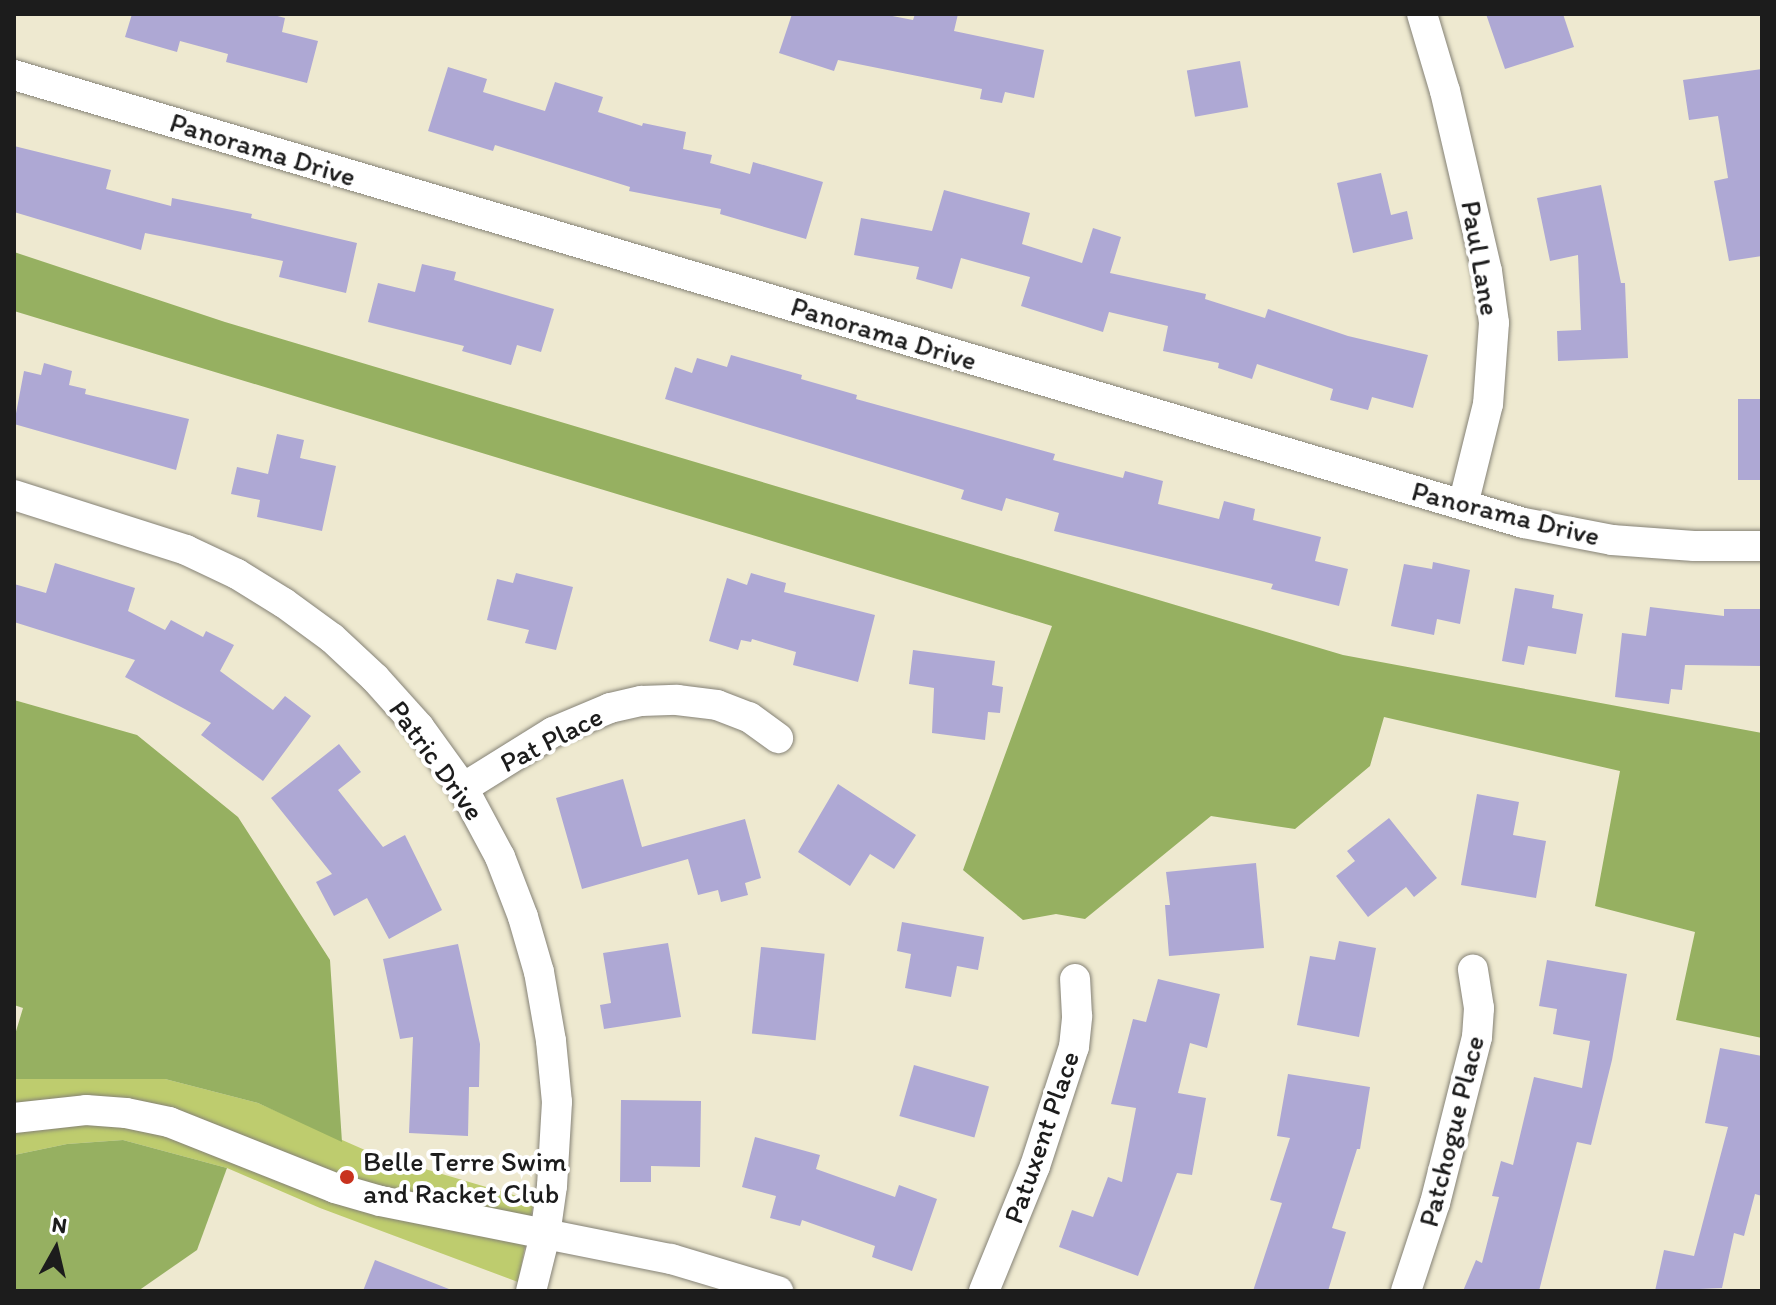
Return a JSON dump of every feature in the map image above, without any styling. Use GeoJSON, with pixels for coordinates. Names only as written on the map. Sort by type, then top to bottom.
{"type":"FeatureCollection","features":[{"type":"Feature","properties":{"kind":"street","name":"Paul Lane"},"geometry":{"type":"LineString","coordinates":[[1422,14],[1452,121],[1487,271],[1494,323],[1488,404],[1463,505]]}},
{"type":"Feature","properties":{"kind":"street","name":"Panorama Drive"},"geometry":{"type":"LineString","coordinates":[[14,75],[1463,505],[1570,533],[1612,540],[1694,546],[1762,546]]}},
{"type":"Feature","properties":{"kind":"street","name":"Patric Drive"},"geometry":{"type":"LineString","coordinates":[[14,495],[186,550],[237,574],[284,603],[332,638],[375,678],[419,727],[463,788],[512,887],[545,1000],[557,1102],[545,1235],[531,1291]]}},
{"type":"Feature","properties":{"kind":"street","name":"Pat Place"},"geometry":{"type":"LineString","coordinates":[[463,788],[553,732],[610,708],[641,701],[677,700],[717,705],[749,717],[778,738]]}},
{"type":"Feature","properties":{"kind":"street","name":"Patchogue Place"},"geometry":{"type":"LineString","coordinates":[[1406,1291],[1435,1203],[1477,1037],[1479,1008],[1473,969]]}},
{"type":"Feature","properties":{"kind":"street","name":"Patuxent Place"},"geometry":{"type":"LineString","coordinates":[[984,1291],[1035,1166],[1067,1069],[1077,1016],[1075,979]]}},
{"type":"Feature","properties":{"kind":"street"},"geometry":{"type":"LineString","coordinates":[[14,1118],[86,1110],[169,1122],[335,1188],[425,1212],[671,1259],[778,1291]]}},
{"type":"Feature","properties":{"kind":"green space"},"geometry":{"type":"Polygon","coordinates":[[[14,252],[225,322],[1343,655],[1762,733],[1762,1038],[1676,1020],[1695,932],[1595,906],[1620,771],[1384,717],[1370,766],[1295,829],[1211,816],[1085,919],[1056,914],[1023,920],[963,870],[1052,626],[14,311],[14,252]]]}},
{"type":"Feature","properties":{"kind":"green space"},"geometry":{"type":"Polygon","coordinates":[[[14,700],[137,735],[238,817],[330,960],[342,1142],[258,1103],[165,1079],[14,1079],[14,1038],[23,1008],[14,1005],[14,700]]]}},
{"type":"Feature","properties":{"kind":"green space","name":"Belle Terre Swim and Racket Club"},"geometry":{"type":"Polygon","coordinates":[[[14,1079],[165,1079],[258,1103],[374,1154],[534,1201],[518,1282],[320,1208],[227,1168],[123,1140],[67,1144],[14,1155],[14,1079]]]}},
{"type":"Feature","properties":{"kind":"green space"},"geometry":{"type":"Polygon","coordinates":[[[123,1140],[227,1168],[197,1250],[138,1291],[14,1291],[14,1155],[67,1144],[123,1140]]]}},
{"type":"Feature","properties":{"kind":"building"},"geometry":{"type":"Polygon","coordinates":[[[132,14],[270,14],[285,18],[282,32],[318,41],[307,83],[226,62],[228,54],[180,41],[177,52],[125,37],[132,14]]]}},
{"type":"Feature","properties":{"kind":"building"},"geometry":{"type":"Polygon","coordinates":[[[792,14],[882,14],[913,20],[915,14],[958,14],[954,31],[1044,50],[1034,98],[1005,92],[1002,103],[980,99],[982,89],[838,60],[834,71],[779,53],[792,14]]]}},
{"type":"Feature","properties":{"kind":"building"},"geometry":{"type":"Polygon","coordinates":[[[1486,14],[1563,14],[1574,47],[1505,69],[1486,14]]]}},
{"type":"Feature","properties":{"kind":"building"},"geometry":{"type":"Polygon","coordinates":[[[1240,61],[1248,107],[1195,117],[1187,70],[1240,61]]]}},
{"type":"Feature","properties":{"kind":"building"},"geometry":{"type":"Polygon","coordinates":[[[448,67],[487,79],[483,92],[545,111],[555,82],[603,97],[598,112],[642,126],[643,123],[686,132],[683,149],[712,155],[710,163],[750,174],[753,162],[823,182],[806,239],[720,214],[721,209],[629,191],[630,187],[495,145],[493,151],[428,131],[448,67]]]}},
{"type":"Feature","properties":{"kind":"building"},"geometry":{"type":"Polygon","coordinates":[[[1762,69],[1762,256],[1729,261],[1714,181],[1728,178],[1718,116],[1689,120],[1683,80],[1762,69]]]}},
{"type":"Feature","properties":{"kind":"building"},"geometry":{"type":"Polygon","coordinates":[[[14,146],[111,170],[106,189],[171,206],[172,198],[252,214],[251,218],[357,243],[346,293],[279,277],[283,261],[145,233],[141,250],[14,212],[14,146]]]}},
{"type":"Feature","properties":{"kind":"building"},"geometry":{"type":"Polygon","coordinates":[[[1381,173],[1391,215],[1407,211],[1413,239],[1353,253],[1337,183],[1381,173]]]}},
{"type":"Feature","properties":{"kind":"building"},"geometry":{"type":"Polygon","coordinates":[[[1601,185],[1621,283],[1625,283],[1628,358],[1558,361],[1557,331],[1581,330],[1578,255],[1550,261],[1537,198],[1601,185]]]}},
{"type":"Feature","properties":{"kind":"building"},"geometry":{"type":"Polygon","coordinates":[[[944,190],[1030,213],[1022,244],[1082,263],[1093,228],[1121,237],[1110,273],[1206,294],[1205,299],[1265,318],[1268,309],[1348,336],[1428,355],[1413,408],[1372,397],[1368,410],[1330,400],[1333,389],[1257,364],[1252,379],[1218,368],[1219,363],[1163,351],[1168,326],[1109,312],[1103,332],[1021,306],[1030,277],[961,258],[952,289],[916,279],[919,267],[854,255],[861,218],[932,231],[944,190]]]}},
{"type":"Feature","properties":{"kind":"building"},"geometry":{"type":"Polygon","coordinates":[[[422,264],[456,272],[454,280],[554,309],[541,352],[517,345],[511,365],[462,351],[464,346],[368,322],[378,283],[415,292],[422,264]]]}},
{"type":"Feature","properties":{"kind":"building"},"geometry":{"type":"Polygon","coordinates":[[[731,355],[802,375],[801,379],[857,395],[856,399],[1055,454],[1053,460],[1123,478],[1125,471],[1163,481],[1158,504],[1219,519],[1224,501],[1255,509],[1253,520],[1321,537],[1315,561],[1348,569],[1339,606],[1271,589],[1273,584],[1054,531],[1059,513],[1006,498],[1002,511],[961,499],[964,490],[665,399],[675,367],[692,373],[697,358],[727,367],[731,355]]]}},
{"type":"Feature","properties":{"kind":"building"},"geometry":{"type":"Polygon","coordinates":[[[44,363],[72,371],[69,385],[86,389],[85,394],[189,419],[176,470],[14,424],[24,371],[41,375],[44,363]]]}},
{"type":"Feature","properties":{"kind":"building"},"geometry":{"type":"Polygon","coordinates":[[[1738,399],[1762,399],[1762,480],[1738,480],[1738,399]]]}},
{"type":"Feature","properties":{"kind":"building"},"geometry":{"type":"Polygon","coordinates":[[[277,434],[304,440],[300,458],[336,466],[322,531],[257,517],[260,500],[231,494],[237,467],[268,474],[277,434]]]}},
{"type":"Feature","properties":{"kind":"building"},"geometry":{"type":"Polygon","coordinates":[[[1433,562],[1470,570],[1460,624],[1437,619],[1434,635],[1391,626],[1404,564],[1432,569],[1433,562]]]}},
{"type":"Feature","properties":{"kind":"building"},"geometry":{"type":"Polygon","coordinates":[[[55,563],[135,588],[128,611],[165,630],[171,620],[203,637],[206,631],[234,645],[220,671],[273,710],[285,696],[311,716],[263,781],[201,735],[211,723],[125,677],[135,660],[14,622],[14,584],[46,593],[55,563]]]}},
{"type":"Feature","properties":{"kind":"building"},"geometry":{"type":"Polygon","coordinates":[[[516,573],[573,587],[556,650],[525,643],[529,630],[487,620],[497,579],[513,583],[516,573]]]}},
{"type":"Feature","properties":{"kind":"building"},"geometry":{"type":"Polygon","coordinates":[[[751,573],[786,583],[784,592],[875,615],[858,682],[793,665],[796,652],[752,639],[751,642],[741,640],[738,650],[709,641],[727,578],[747,585],[751,573]]]}},
{"type":"Feature","properties":{"kind":"building"},"geometry":{"type":"Polygon","coordinates":[[[1515,588],[1554,595],[1552,608],[1583,614],[1576,654],[1528,646],[1524,665],[1502,661],[1515,588]]]}},
{"type":"Feature","properties":{"kind":"building"},"geometry":{"type":"Polygon","coordinates":[[[1650,607],[1724,616],[1724,609],[1762,609],[1762,666],[1685,665],[1682,690],[1671,689],[1669,704],[1615,697],[1622,633],[1646,636],[1650,607]]]}},
{"type":"Feature","properties":{"kind":"building"},"geometry":{"type":"Polygon","coordinates":[[[913,650],[995,661],[992,685],[1003,687],[1000,713],[988,712],[985,740],[932,733],[934,688],[909,684],[913,650]]]}},
{"type":"Feature","properties":{"kind":"building"},"geometry":{"type":"Polygon","coordinates":[[[339,744],[361,772],[338,790],[383,847],[405,835],[442,910],[389,939],[367,898],[334,916],[316,882],[332,874],[271,798],[339,744]]]}},
{"type":"Feature","properties":{"kind":"building"},"geometry":{"type":"Polygon","coordinates":[[[623,779],[642,847],[745,819],[761,878],[745,883],[748,895],[721,902],[718,890],[698,895],[688,859],[582,889],[556,798],[623,779]]]}},
{"type":"Feature","properties":{"kind":"building"},"geometry":{"type":"Polygon","coordinates":[[[838,784],[916,835],[894,869],[870,854],[850,886],[798,852],[838,784]]]}},
{"type":"Feature","properties":{"kind":"building"},"geometry":{"type":"Polygon","coordinates":[[[1477,794],[1519,802],[1513,835],[1546,841],[1536,898],[1461,885],[1477,794]]]}},
{"type":"Feature","properties":{"kind":"building"},"geometry":{"type":"Polygon","coordinates":[[[1389,818],[1437,878],[1414,897],[1406,887],[1368,917],[1336,876],[1355,861],[1347,851],[1389,818]]]}},
{"type":"Feature","properties":{"kind":"building"},"geometry":{"type":"Polygon","coordinates":[[[1256,863],[1264,948],[1169,956],[1165,905],[1170,905],[1166,872],[1256,863]]]}},
{"type":"Feature","properties":{"kind":"building"},"geometry":{"type":"Polygon","coordinates":[[[902,922],[984,937],[978,970],[957,966],[951,997],[905,988],[911,954],[897,951],[902,922]]]}},
{"type":"Feature","properties":{"kind":"building"},"geometry":{"type":"Polygon","coordinates":[[[1339,941],[1376,948],[1359,1037],[1297,1025],[1310,956],[1335,960],[1339,941]]]}},
{"type":"Feature","properties":{"kind":"building"},"geometry":{"type":"Polygon","coordinates":[[[668,943],[681,1017],[604,1029],[600,1005],[611,1003],[603,953],[668,943]]]}},
{"type":"Feature","properties":{"kind":"building"},"geometry":{"type":"Polygon","coordinates":[[[458,944],[480,1044],[479,1087],[469,1087],[468,1136],[409,1133],[413,1037],[400,1039],[383,959],[458,944]]]}},
{"type":"Feature","properties":{"kind":"building"},"geometry":{"type":"Polygon","coordinates":[[[761,947],[825,954],[816,1040],[752,1034],[761,947]]]}},
{"type":"Feature","properties":{"kind":"building"},"geometry":{"type":"Polygon","coordinates":[[[1547,960],[1627,974],[1612,1060],[1591,1145],[1577,1142],[1539,1291],[1463,1291],[1476,1260],[1482,1263],[1499,1197],[1492,1196],[1501,1161],[1513,1165],[1534,1077],[1582,1088],[1590,1041],[1553,1034],[1557,1009],[1539,1006],[1547,960]]]}},
{"type":"Feature","properties":{"kind":"building"},"geometry":{"type":"Polygon","coordinates":[[[1158,979],[1220,994],[1207,1048],[1190,1043],[1178,1093],[1206,1098],[1192,1175],[1177,1173],[1138,1276],[1059,1247],[1072,1210],[1093,1217],[1108,1177],[1122,1182],[1136,1108],[1111,1104],[1133,1019],[1146,1022],[1158,979]]]}},
{"type":"Feature","properties":{"kind":"building"},"geometry":{"type":"Polygon","coordinates":[[[1720,1048],[1762,1056],[1762,1196],[1755,1194],[1744,1236],[1734,1233],[1722,1288],[1655,1291],[1664,1250],[1694,1256],[1728,1127],[1705,1123],[1720,1048]]]}},
{"type":"Feature","properties":{"kind":"building"},"geometry":{"type":"Polygon","coordinates":[[[914,1065],[989,1086],[974,1137],[899,1116],[914,1065]]]}},
{"type":"Feature","properties":{"kind":"building"},"geometry":{"type":"Polygon","coordinates":[[[1288,1074],[1370,1087],[1360,1149],[1357,1149],[1332,1228],[1346,1232],[1328,1291],[1253,1291],[1282,1203],[1270,1200],[1290,1138],[1277,1136],[1288,1074]]]}},
{"type":"Feature","properties":{"kind":"building"},"geometry":{"type":"Polygon","coordinates":[[[621,1100],[701,1101],[700,1167],[651,1166],[651,1182],[620,1182],[621,1100]]]}},
{"type":"Feature","properties":{"kind":"building"},"geometry":{"type":"Polygon","coordinates":[[[755,1137],[820,1155],[816,1169],[895,1197],[899,1185],[937,1199],[912,1271],[872,1257],[875,1246],[802,1220],[800,1226],[770,1218],[776,1196],[742,1187],[755,1137]]]}},
{"type":"Feature","properties":{"kind":"building"},"geometry":{"type":"Polygon","coordinates":[[[375,1260],[449,1289],[449,1291],[363,1291],[375,1260]]]}},
{"type":"Feature","properties":{"kind":"place","name":"Belle Terre Swim and Racket Club"},"geometry":{"type":"Point","coordinates":[347,1177]}}]}
